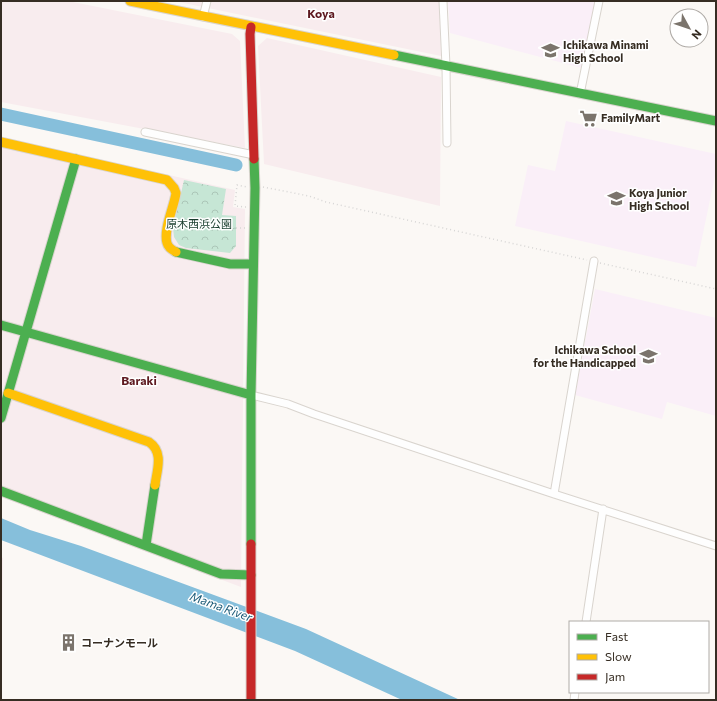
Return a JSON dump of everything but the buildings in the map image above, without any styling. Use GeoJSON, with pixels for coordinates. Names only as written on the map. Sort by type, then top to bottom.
{"type":"FeatureCollection","features":[{"type":"Feature","properties":{"kind":"street"},"geometry":{"type":"LineString","coordinates":[[130,1],[716,121]]}},
{"type":"Feature","properties":{"kind":"street"},"geometry":{"type":"LineString","coordinates":[[203,17],[207,1]]}},
{"type":"Feature","properties":{"kind":"street"},"geometry":{"type":"LineString","coordinates":[[444,1],[447,142]]}},
{"type":"Feature","properties":{"kind":"street"},"geometry":{"type":"LineString","coordinates":[[580,94],[599,1]]}},
{"type":"Feature","properties":{"kind":"street"},"geometry":{"type":"LineString","coordinates":[[251,27],[255,187],[251,395],[251,700]]}},
{"type":"Feature","properties":{"kind":"street"},"geometry":{"type":"LineString","coordinates":[[144,132],[254,155]]}},
{"type":"Feature","properties":{"kind":"street"},"geometry":{"type":"LineString","coordinates":[[1,142],[163,179],[174,188],[175,199],[167,238],[169,247],[174,251],[230,264],[253,264]]}},
{"type":"Feature","properties":{"kind":"street"},"geometry":{"type":"LineString","coordinates":[[1,418],[76,159]]}},
{"type":"Feature","properties":{"kind":"street"},"geometry":{"type":"LineString","coordinates":[[554,494],[594,261]]}},
{"type":"Feature","properties":{"kind":"street"},"geometry":{"type":"LineString","coordinates":[[1,325],[288,404],[554,494],[716,546]]}},
{"type":"Feature","properties":{"kind":"street"},"geometry":{"type":"LineString","coordinates":[[8,393],[149,442],[155,446],[159,453],[159,458],[146,545]]}},
{"type":"Feature","properties":{"kind":"street"},"geometry":{"type":"LineString","coordinates":[[1,491],[225,575],[251,575]]}},
{"type":"Feature","properties":{"kind":"street"},"geometry":{"type":"LineString","coordinates":[[586,621],[603,509]]}},
{"type":"Feature","properties":{"kind":"path"},"geometry":{"type":"LineString","coordinates":[[246,207],[235,206],[237,185],[309,196],[326,202],[716,289]]}},
{"type":"Feature","properties":{"kind":"path"},"geometry":{"type":"LineString","coordinates":[[236,228],[246,228]]}},
{"type":"Feature","properties":{"kind":"shaded area"},"geometry":{"type":"Polygon","coordinates":[[[1,1],[68,1],[232,34],[240,41],[245,148],[1,102],[1,1]]]}},
{"type":"Feature","properties":{"kind":"shaded area"},"geometry":{"type":"Polygon","coordinates":[[[174,1],[440,1],[441,56],[174,1]]]}},
{"type":"Feature","properties":{"kind":"shaded area","name":"Ichikawa Minami High School"},"geometry":{"type":"Polygon","coordinates":[[[448,1],[595,1],[582,68],[450,33],[448,1]]]}},
{"type":"Feature","properties":{"kind":"shaded area"},"geometry":{"type":"Polygon","coordinates":[[[267,38],[441,77],[440,206],[264,164],[258,46],[267,38]]]}},
{"type":"Feature","properties":{"kind":"shaded area","name":"Koya Junior High School"},"geometry":{"type":"Polygon","coordinates":[[[566,121],[716,154],[716,171],[696,267],[515,226],[528,165],[555,171],[566,121]]]}},
{"type":"Feature","properties":{"kind":"shaded area"},"geometry":{"type":"Polygon","coordinates":[[[1,137],[235,190],[233,207],[245,209],[241,587],[1,497],[1,137]]]}},
{"type":"Feature","properties":{"kind":"shaded area","name":"Ichikawa School for the Handicapped"},"geometry":{"type":"Polygon","coordinates":[[[595,289],[716,318],[716,416],[667,402],[662,419],[575,395],[595,289]]]}},
{"type":"Feature","properties":{"kind":"shaded area"},"geometry":{"type":"Polygon","coordinates":[[[1,557],[3,558],[1,678],[1,557]]]}},
{"type":"Feature","properties":{"kind":"green space","name":"原木西浜公園"},"geometry":{"type":"Polygon","coordinates":[[[184,180],[226,189],[222,215],[236,216],[236,246],[230,253],[186,248],[179,245],[174,237],[173,228],[184,180]]]}},
{"type":"Feature","properties":{"kind":"water","name":"Mama River"},"geometry":{"type":"Polygon","coordinates":[[[1,518],[30,530],[81,546],[306,629],[460,700],[402,700],[295,651],[1,540],[1,518]]]}},
{"type":"Feature","properties":{"kind":"waterway"},"geometry":{"type":"LineString","coordinates":[[1,114],[236,165]]}},
{"type":"Feature","properties":{"kind":"traffic: fast"},"geometry":{"type":"LineString","coordinates":[[394,55],[716,121]]}},
{"type":"Feature","properties":{"kind":"traffic: fast"},"geometry":{"type":"LineString","coordinates":[[1,418],[76,159]]}},
{"type":"Feature","properties":{"kind":"traffic: fast"},"geometry":{"type":"LineString","coordinates":[[251,544],[251,395],[255,188],[254,159]]}},
{"type":"Feature","properties":{"kind":"traffic: fast"},"geometry":{"type":"LineString","coordinates":[[176,252],[230,264],[253,264]]}},
{"type":"Feature","properties":{"kind":"traffic: fast"},"geometry":{"type":"LineString","coordinates":[[1,325],[251,395]]}},
{"type":"Feature","properties":{"kind":"traffic: fast"},"geometry":{"type":"LineString","coordinates":[[146,545],[155,485]]}},
{"type":"Feature","properties":{"kind":"traffic: fast"},"geometry":{"type":"LineString","coordinates":[[1,491],[221,574],[251,575]]}},
{"type":"Feature","properties":{"kind":"traffic: slow"},"geometry":{"type":"LineString","coordinates":[[130,1],[394,55]]}},
{"type":"Feature","properties":{"kind":"traffic: slow"},"geometry":{"type":"LineString","coordinates":[[1,142],[167,180],[174,188],[176,193],[166,232],[166,238],[168,246],[176,252]]}},
{"type":"Feature","properties":{"kind":"traffic: slow"},"geometry":{"type":"LineString","coordinates":[[8,393],[149,442],[154,446],[158,456],[155,485]]}},
{"type":"Feature","properties":{"kind":"traffic: jam"},"geometry":{"type":"LineString","coordinates":[[251,27],[254,159]]}},
{"type":"Feature","properties":{"kind":"traffic: jam"},"geometry":{"type":"LineString","coordinates":[[251,544],[251,700]]}},
{"type":"Feature","properties":{"kind":"place","name":"Ichikawa Minami High School"},"geometry":{"type":"Point","coordinates":[550,51]}},
{"type":"Feature","properties":{"kind":"place","name":"FamilyMart"},"geometry":{"type":"Point","coordinates":[588,118]}},
{"type":"Feature","properties":{"kind":"place","name":"Koya Junior High School"},"geometry":{"type":"Point","coordinates":[616,199]}},
{"type":"Feature","properties":{"kind":"place","name":"Ichikawa School for the Handicapped"},"geometry":{"type":"Point","coordinates":[649,356]}},
{"type":"Feature","properties":{"kind":"place","name":"コーナンモール"},"geometry":{"type":"Point","coordinates":[68,643]}},
{"type":"Feature","properties":{"kind":"district","name":"Koya"},"geometry":{"type":"Point","coordinates":[321,14]}},
{"type":"Feature","properties":{"kind":"district","name":"Baraki"},"geometry":{"type":"Point","coordinates":[139,381]}}]}
